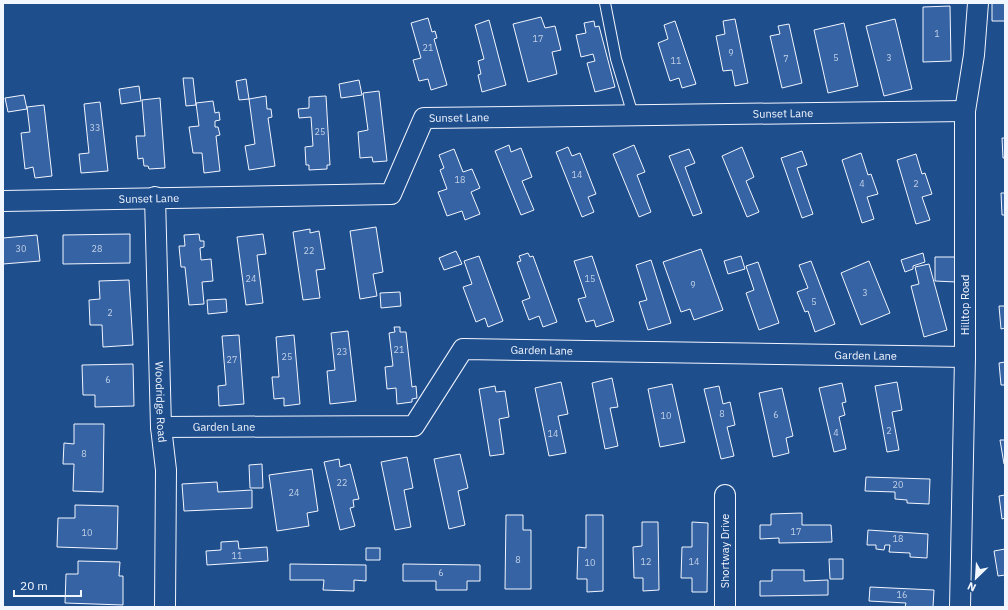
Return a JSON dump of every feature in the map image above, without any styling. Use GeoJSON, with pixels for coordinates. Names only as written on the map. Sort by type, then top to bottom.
{"type":"FeatureCollection","features":[{"type":"Feature","properties":{"kind":"street","name":"Hilltop Road"},"geometry":{"type":"LineString","coordinates":[[960,607],[965,357],[965,111],[974,55],[978,3]]}},
{"type":"Feature","properties":{"kind":"street","name":"Sunset Lane"},"geometry":{"type":"LineString","coordinates":[[3,201],[155,197],[391,194],[424,118],[965,111]]}},
{"type":"Feature","properties":{"kind":"street","name":"Woodridge Road"},"geometry":{"type":"LineString","coordinates":[[155,197],[161,427],[166,470],[165,607]]}},
{"type":"Feature","properties":{"kind":"street","name":"Garden Lane"},"geometry":{"type":"LineString","coordinates":[[161,427],[414,426],[463,349],[965,357]]}},
{"type":"Feature","properties":{"kind":"street","name":"Shortway Drive"},"geometry":{"type":"LineString","coordinates":[[724,607],[725,495]]}},
{"type":"Feature","properties":{"kind":"lane"},"geometry":{"type":"LineString","coordinates":[[605,3],[616,59],[633,115]]}},
{"type":"Feature","properties":{"kind":"building"},"geometry":{"type":"Polygon","coordinates":[[[992,3],[1005,3],[1005,21],[992,21],[992,3]]]}},
{"type":"Feature","properties":{"kind":"building"},"geometry":{"type":"Polygon","coordinates":[[[950,6],[951,61],[923,62],[923,7],[950,6]]]}},
{"type":"Feature","properties":{"kind":"building"},"geometry":{"type":"Polygon","coordinates":[[[541,17],[545,28],[555,26],[561,50],[552,52],[557,74],[528,82],[513,24],[541,17]]]}},
{"type":"Feature","properties":{"kind":"building"},"geometry":{"type":"Polygon","coordinates":[[[428,18],[432,32],[435,31],[437,38],[434,39],[447,85],[431,90],[428,79],[419,81],[413,60],[421,58],[411,23],[428,18]]]}},
{"type":"Feature","properties":{"kind":"building"},"geometry":{"type":"Polygon","coordinates":[[[735,19],[748,83],[735,86],[732,70],[723,71],[716,36],[725,34],[723,21],[735,19]]]}},
{"type":"Feature","properties":{"kind":"building"},"geometry":{"type":"Polygon","coordinates":[[[895,19],[912,89],[884,96],[866,26],[895,19]]]}},
{"type":"Feature","properties":{"kind":"building"},"geometry":{"type":"Polygon","coordinates":[[[489,20],[506,85],[482,92],[478,75],[481,74],[478,61],[484,59],[475,25],[489,20]]]}},
{"type":"Feature","properties":{"kind":"building"},"geometry":{"type":"Polygon","coordinates":[[[594,21],[595,27],[599,26],[615,87],[595,92],[587,63],[595,61],[593,54],[581,57],[576,35],[586,33],[584,23],[594,21]]]}},
{"type":"Feature","properties":{"kind":"building"},"geometry":{"type":"Polygon","coordinates":[[[675,21],[696,84],[682,88],[679,78],[670,81],[658,43],[668,39],[664,25],[675,21]]]}},
{"type":"Feature","properties":{"kind":"building"},"geometry":{"type":"Polygon","coordinates":[[[844,23],[858,86],[828,93],[814,30],[844,23]]]}},
{"type":"Feature","properties":{"kind":"building"},"geometry":{"type":"Polygon","coordinates":[[[789,24],[802,83],[782,88],[770,36],[780,34],[778,26],[789,24]]]}},
{"type":"Feature","properties":{"kind":"building"},"geometry":{"type":"Polygon","coordinates":[[[183,78],[193,78],[196,105],[186,106],[183,78]]]}},
{"type":"Feature","properties":{"kind":"building"},"geometry":{"type":"Polygon","coordinates":[[[246,79],[249,99],[239,100],[236,81],[246,79]]]}},
{"type":"Feature","properties":{"kind":"building"},"geometry":{"type":"Polygon","coordinates":[[[359,80],[362,95],[341,98],[339,84],[359,80]]]}},
{"type":"Feature","properties":{"kind":"building"},"geometry":{"type":"Polygon","coordinates":[[[139,86],[141,101],[121,104],[119,89],[139,86]]]}},
{"type":"Feature","properties":{"kind":"building"},"geometry":{"type":"Polygon","coordinates":[[[379,91],[387,161],[373,162],[372,157],[360,158],[358,132],[368,130],[363,93],[379,91]]]}},
{"type":"Feature","properties":{"kind":"building"},"geometry":{"type":"Polygon","coordinates":[[[24,95],[27,109],[8,112],[5,98],[24,95]]]}},
{"type":"Feature","properties":{"kind":"building"},"geometry":{"type":"Polygon","coordinates":[[[266,96],[267,109],[271,109],[272,117],[268,118],[275,166],[249,170],[245,146],[255,144],[249,99],[266,96]]]}},
{"type":"Feature","properties":{"kind":"building"},"geometry":{"type":"Polygon","coordinates":[[[326,96],[330,165],[327,165],[327,169],[309,170],[309,165],[306,165],[305,147],[313,146],[311,117],[299,118],[298,109],[309,108],[309,97],[326,96]]]}},
{"type":"Feature","properties":{"kind":"building"},"geometry":{"type":"Polygon","coordinates":[[[160,98],[165,168],[149,169],[148,166],[144,166],[143,158],[138,159],[136,136],[145,136],[142,100],[160,98]]]}},
{"type":"Feature","properties":{"kind":"building"},"geometry":{"type":"Polygon","coordinates":[[[213,101],[215,113],[219,112],[220,120],[215,121],[215,127],[218,127],[220,135],[216,136],[220,171],[204,173],[202,153],[193,153],[189,127],[199,126],[196,103],[213,101]]]}},
{"type":"Feature","properties":{"kind":"building"},"geometry":{"type":"Polygon","coordinates":[[[100,102],[108,171],[81,173],[79,154],[89,153],[84,104],[100,102]]]}},
{"type":"Feature","properties":{"kind":"building"},"geometry":{"type":"Polygon","coordinates":[[[44,105],[52,176],[35,178],[33,167],[25,169],[21,133],[30,132],[27,107],[44,105]]]}},
{"type":"Feature","properties":{"kind":"building"},"geometry":{"type":"Polygon","coordinates":[[[1002,138],[1005,138],[1005,158],[1003,158],[1002,138]]]}},
{"type":"Feature","properties":{"kind":"building"},"geometry":{"type":"Polygon","coordinates":[[[509,145],[511,152],[521,148],[532,177],[522,181],[534,210],[521,215],[495,151],[509,145]]]}},
{"type":"Feature","properties":{"kind":"building"},"geometry":{"type":"Polygon","coordinates":[[[634,145],[645,172],[637,175],[651,212],[639,217],[613,154],[634,145]]]}},
{"type":"Feature","properties":{"kind":"building"},"geometry":{"type":"Polygon","coordinates":[[[568,147],[572,156],[580,153],[596,194],[588,197],[594,212],[582,217],[556,152],[568,147]]]}},
{"type":"Feature","properties":{"kind":"building"},"geometry":{"type":"Polygon","coordinates":[[[742,147],[754,177],[746,181],[759,212],[747,217],[722,156],[742,147]]]}},
{"type":"Feature","properties":{"kind":"building"},"geometry":{"type":"Polygon","coordinates":[[[454,149],[463,172],[472,169],[480,188],[471,192],[480,214],[465,220],[462,211],[447,216],[438,192],[447,189],[440,170],[444,168],[439,155],[454,149]]]}},
{"type":"Feature","properties":{"kind":"building"},"geometry":{"type":"Polygon","coordinates":[[[689,149],[695,163],[685,167],[702,213],[693,216],[669,156],[689,149]]]}},
{"type":"Feature","properties":{"kind":"building"},"geometry":{"type":"Polygon","coordinates":[[[802,151],[807,165],[797,168],[813,214],[802,218],[781,158],[802,151]]]}},
{"type":"Feature","properties":{"kind":"building"},"geometry":{"type":"Polygon","coordinates":[[[861,153],[868,175],[871,174],[878,194],[867,197],[874,219],[862,223],[842,160],[861,153]]]}},
{"type":"Feature","properties":{"kind":"building"},"geometry":{"type":"Polygon","coordinates":[[[916,154],[922,174],[925,173],[932,194],[922,197],[930,220],[916,224],[897,160],[916,154]]]}},
{"type":"Feature","properties":{"kind":"building"},"geometry":{"type":"Polygon","coordinates":[[[1001,193],[1005,193],[1005,215],[1002,215],[1001,193]]]}},
{"type":"Feature","properties":{"kind":"building"},"geometry":{"type":"Polygon","coordinates":[[[376,227],[383,272],[373,274],[377,296],[360,299],[350,231],[376,227]]]}},
{"type":"Feature","properties":{"kind":"building"},"geometry":{"type":"Polygon","coordinates":[[[310,229],[310,233],[319,231],[325,269],[316,270],[320,298],[303,300],[293,232],[310,229]]]}},
{"type":"Feature","properties":{"kind":"building"},"geometry":{"type":"Polygon","coordinates":[[[130,234],[130,263],[63,264],[63,235],[130,234]]]}},
{"type":"Feature","properties":{"kind":"building"},"geometry":{"type":"Polygon","coordinates":[[[199,234],[200,241],[204,241],[204,247],[200,248],[201,260],[211,259],[213,281],[202,282],[204,304],[189,305],[185,267],[181,267],[179,246],[185,246],[184,235],[199,234]]]}},
{"type":"Feature","properties":{"kind":"building"},"geometry":{"type":"Polygon","coordinates":[[[263,234],[266,254],[257,255],[263,303],[246,305],[237,237],[263,234]]]}},
{"type":"Feature","properties":{"kind":"building"},"geometry":{"type":"Polygon","coordinates":[[[37,235],[40,261],[3,264],[3,238],[37,235]]]}},
{"type":"Feature","properties":{"kind":"building"},"geometry":{"type":"Polygon","coordinates":[[[701,249],[723,310],[694,320],[690,309],[681,312],[663,262],[701,249]]]}},
{"type":"Feature","properties":{"kind":"building"},"geometry":{"type":"Polygon","coordinates":[[[456,251],[462,264],[444,270],[439,258],[456,251]]]}},
{"type":"Feature","properties":{"kind":"building"},"geometry":{"type":"Polygon","coordinates":[[[528,253],[530,257],[533,256],[557,322],[543,327],[539,316],[529,320],[522,301],[530,298],[517,262],[521,261],[519,256],[528,253]]]}},
{"type":"Feature","properties":{"kind":"building"},"geometry":{"type":"Polygon","coordinates":[[[923,253],[925,262],[913,266],[913,269],[905,272],[901,260],[923,253]]]}},
{"type":"Feature","properties":{"kind":"building"},"geometry":{"type":"Polygon","coordinates":[[[479,256],[503,321],[488,327],[485,318],[476,322],[463,287],[472,284],[464,261],[479,256]]]}},
{"type":"Feature","properties":{"kind":"building"},"geometry":{"type":"Polygon","coordinates":[[[592,256],[614,321],[596,327],[594,320],[586,322],[578,299],[586,297],[574,261],[592,256]]]}},
{"type":"Feature","properties":{"kind":"building"},"geometry":{"type":"Polygon","coordinates":[[[741,256],[745,269],[728,274],[724,261],[741,256]]]}},
{"type":"Feature","properties":{"kind":"building"},"geometry":{"type":"Polygon","coordinates":[[[935,257],[956,257],[956,282],[935,281],[935,257]]]}},
{"type":"Feature","properties":{"kind":"building"},"geometry":{"type":"Polygon","coordinates":[[[651,260],[671,323],[648,330],[639,302],[647,300],[636,265],[651,260]]]}},
{"type":"Feature","properties":{"kind":"building"},"geometry":{"type":"Polygon","coordinates":[[[811,261],[835,324],[815,332],[808,311],[805,312],[797,292],[808,288],[799,265],[811,261]]]}},
{"type":"Feature","properties":{"kind":"building"},"geometry":{"type":"Polygon","coordinates":[[[869,261],[890,313],[861,325],[841,273],[869,261]]]}},
{"type":"Feature","properties":{"kind":"building"},"geometry":{"type":"Polygon","coordinates":[[[758,262],[779,323],[759,330],[746,293],[754,290],[746,266],[758,262]]]}},
{"type":"Feature","properties":{"kind":"building"},"geometry":{"type":"Polygon","coordinates":[[[929,264],[947,330],[924,337],[911,286],[919,284],[915,267],[929,264]]]}},
{"type":"Feature","properties":{"kind":"building"},"geometry":{"type":"Polygon","coordinates":[[[129,280],[133,345],[103,347],[102,325],[90,325],[89,300],[100,299],[99,281],[129,280]]]}},
{"type":"Feature","properties":{"kind":"building"},"geometry":{"type":"Polygon","coordinates":[[[400,292],[401,306],[381,308],[380,293],[400,292]]]}},
{"type":"Feature","properties":{"kind":"building"},"geometry":{"type":"Polygon","coordinates":[[[226,299],[227,312],[208,314],[207,300],[226,299]]]}},
{"type":"Feature","properties":{"kind":"building"},"geometry":{"type":"Polygon","coordinates":[[[999,306],[1005,306],[1005,328],[1001,329],[999,306]]]}},
{"type":"Feature","properties":{"kind":"building"},"geometry":{"type":"Polygon","coordinates":[[[394,327],[400,327],[400,332],[406,332],[412,387],[416,386],[417,398],[412,399],[412,402],[397,404],[396,388],[387,389],[385,367],[393,366],[389,333],[395,332],[394,327]]]}},
{"type":"Feature","properties":{"kind":"building"},"geometry":{"type":"Polygon","coordinates":[[[348,331],[356,401],[330,404],[327,371],[335,370],[331,333],[348,331]]]}},
{"type":"Feature","properties":{"kind":"building"},"geometry":{"type":"Polygon","coordinates":[[[239,335],[244,404],[219,406],[218,386],[226,385],[222,336],[239,335]]]}},
{"type":"Feature","properties":{"kind":"building"},"geometry":{"type":"Polygon","coordinates":[[[294,335],[300,404],[284,406],[284,398],[274,399],[272,377],[279,377],[276,337],[294,335]]]}},
{"type":"Feature","properties":{"kind":"building"},"geometry":{"type":"Polygon","coordinates":[[[1005,362],[1005,385],[1001,385],[999,363],[1005,362]]]}},
{"type":"Feature","properties":{"kind":"building"},"geometry":{"type":"Polygon","coordinates":[[[133,364],[134,406],[95,407],[95,395],[83,395],[82,365],[133,364]]]}},
{"type":"Feature","properties":{"kind":"building"},"geometry":{"type":"Polygon","coordinates":[[[612,378],[618,407],[610,408],[618,446],[605,449],[592,383],[612,378]]]}},
{"type":"Feature","properties":{"kind":"building"},"geometry":{"type":"Polygon","coordinates":[[[561,382],[568,414],[558,416],[566,453],[549,456],[535,388],[561,382]]]}},
{"type":"Feature","properties":{"kind":"building"},"geometry":{"type":"Polygon","coordinates":[[[897,382],[902,410],[892,412],[899,450],[887,452],[875,386],[897,382]]]}},
{"type":"Feature","properties":{"kind":"building"},"geometry":{"type":"Polygon","coordinates":[[[842,383],[846,402],[842,403],[845,415],[839,417],[846,449],[834,452],[819,388],[842,383]]]}},
{"type":"Feature","properties":{"kind":"building"},"geometry":{"type":"Polygon","coordinates":[[[672,384],[685,442],[660,447],[648,389],[672,384]]]}},
{"type":"Feature","properties":{"kind":"building"},"geometry":{"type":"Polygon","coordinates":[[[495,386],[496,392],[505,391],[509,417],[499,419],[504,454],[490,456],[479,389],[495,386]]]}},
{"type":"Feature","properties":{"kind":"building"},"geometry":{"type":"Polygon","coordinates":[[[719,386],[723,404],[730,402],[735,425],[727,427],[734,456],[721,459],[704,389],[719,386]]]}},
{"type":"Feature","properties":{"kind":"building"},"geometry":{"type":"Polygon","coordinates":[[[782,388],[793,436],[786,438],[789,453],[773,457],[759,393],[782,388]]]}},
{"type":"Feature","properties":{"kind":"building"},"geometry":{"type":"Polygon","coordinates":[[[74,424],[104,424],[103,492],[73,491],[74,464],[63,464],[64,443],[74,444],[74,424]]]}},
{"type":"Feature","properties":{"kind":"building"},"geometry":{"type":"Polygon","coordinates":[[[1000,440],[1005,440],[1005,464],[1004,464],[1000,440]]]}},
{"type":"Feature","properties":{"kind":"building"},"geometry":{"type":"Polygon","coordinates":[[[460,454],[468,488],[458,491],[465,525],[449,529],[434,459],[460,454]]]}},
{"type":"Feature","properties":{"kind":"building"},"geometry":{"type":"Polygon","coordinates":[[[407,457],[413,488],[404,490],[411,527],[395,530],[381,462],[407,457]]]}},
{"type":"Feature","properties":{"kind":"building"},"geometry":{"type":"Polygon","coordinates":[[[339,459],[340,467],[350,464],[359,499],[353,500],[354,507],[350,508],[355,526],[340,530],[324,462],[339,459]]]}},
{"type":"Feature","properties":{"kind":"building"},"geometry":{"type":"Polygon","coordinates":[[[262,464],[263,488],[250,488],[249,465],[262,464]]]}},
{"type":"Feature","properties":{"kind":"building"},"geometry":{"type":"Polygon","coordinates":[[[312,469],[318,511],[307,513],[309,526],[277,531],[269,475],[312,469]]]}},
{"type":"Feature","properties":{"kind":"building"},"geometry":{"type":"Polygon","coordinates":[[[866,477],[930,479],[929,504],[907,503],[907,500],[895,499],[895,492],[865,491],[866,477]]]}},
{"type":"Feature","properties":{"kind":"building"},"geometry":{"type":"Polygon","coordinates":[[[217,482],[218,492],[252,490],[252,508],[184,511],[182,484],[217,482]]]}},
{"type":"Feature","properties":{"kind":"building"},"geometry":{"type":"Polygon","coordinates":[[[1005,495],[1005,518],[1002,519],[999,496],[1005,495]]]}},
{"type":"Feature","properties":{"kind":"building"},"geometry":{"type":"Polygon","coordinates":[[[75,505],[118,506],[117,549],[57,547],[58,518],[75,518],[75,505]]]}},
{"type":"Feature","properties":{"kind":"building"},"geometry":{"type":"Polygon","coordinates":[[[802,513],[802,525],[831,525],[832,542],[779,543],[779,538],[760,539],[760,525],[771,525],[771,514],[802,513]]]}},
{"type":"Feature","properties":{"kind":"building"},"geometry":{"type":"Polygon","coordinates":[[[506,515],[523,515],[523,530],[531,530],[531,589],[505,589],[506,515]]]}},
{"type":"Feature","properties":{"kind":"building"},"geometry":{"type":"Polygon","coordinates":[[[586,515],[603,515],[603,591],[587,592],[587,579],[577,579],[578,547],[586,548],[586,515]]]}},
{"type":"Feature","properties":{"kind":"building"},"geometry":{"type":"Polygon","coordinates":[[[642,522],[658,522],[659,590],[643,591],[643,578],[634,578],[633,547],[642,546],[642,522]]]}},
{"type":"Feature","properties":{"kind":"building"},"geometry":{"type":"Polygon","coordinates":[[[692,522],[708,523],[707,592],[692,592],[692,578],[681,578],[682,547],[692,547],[692,522]]]}},
{"type":"Feature","properties":{"kind":"building"},"geometry":{"type":"Polygon","coordinates":[[[868,530],[928,534],[927,558],[910,557],[910,553],[889,552],[890,545],[885,545],[884,550],[876,549],[876,545],[867,545],[868,530]]]}},
{"type":"Feature","properties":{"kind":"building"},"geometry":{"type":"Polygon","coordinates":[[[238,541],[239,549],[267,547],[268,561],[207,565],[206,551],[221,550],[221,542],[238,541]]]}},
{"type":"Feature","properties":{"kind":"building"},"geometry":{"type":"Polygon","coordinates":[[[366,548],[380,548],[380,560],[366,560],[366,548]]]}},
{"type":"Feature","properties":{"kind":"building"},"geometry":{"type":"Polygon","coordinates":[[[1005,549],[1005,575],[998,576],[994,551],[1005,549]]]}},
{"type":"Feature","properties":{"kind":"building"},"geometry":{"type":"Polygon","coordinates":[[[829,559],[843,559],[843,579],[830,579],[829,559]]]}},
{"type":"Feature","properties":{"kind":"building"},"geometry":{"type":"Polygon","coordinates":[[[78,561],[120,562],[119,576],[123,576],[123,605],[65,603],[66,574],[78,574],[78,561]]]}},
{"type":"Feature","properties":{"kind":"building"},"geometry":{"type":"Polygon","coordinates":[[[290,564],[366,565],[366,581],[354,580],[354,591],[323,590],[324,580],[290,580],[290,564]]]}},
{"type":"Feature","properties":{"kind":"building"},"geometry":{"type":"Polygon","coordinates":[[[403,564],[480,565],[480,581],[467,581],[467,590],[436,590],[436,581],[403,581],[403,564]]]}},
{"type":"Feature","properties":{"kind":"building"},"geometry":{"type":"Polygon","coordinates":[[[772,570],[804,570],[804,581],[828,580],[828,595],[760,596],[760,581],[772,581],[772,570]]]}},
{"type":"Feature","properties":{"kind":"building"},"geometry":{"type":"Polygon","coordinates":[[[870,587],[934,590],[933,607],[905,607],[906,603],[869,601],[870,587]]]}}]}
